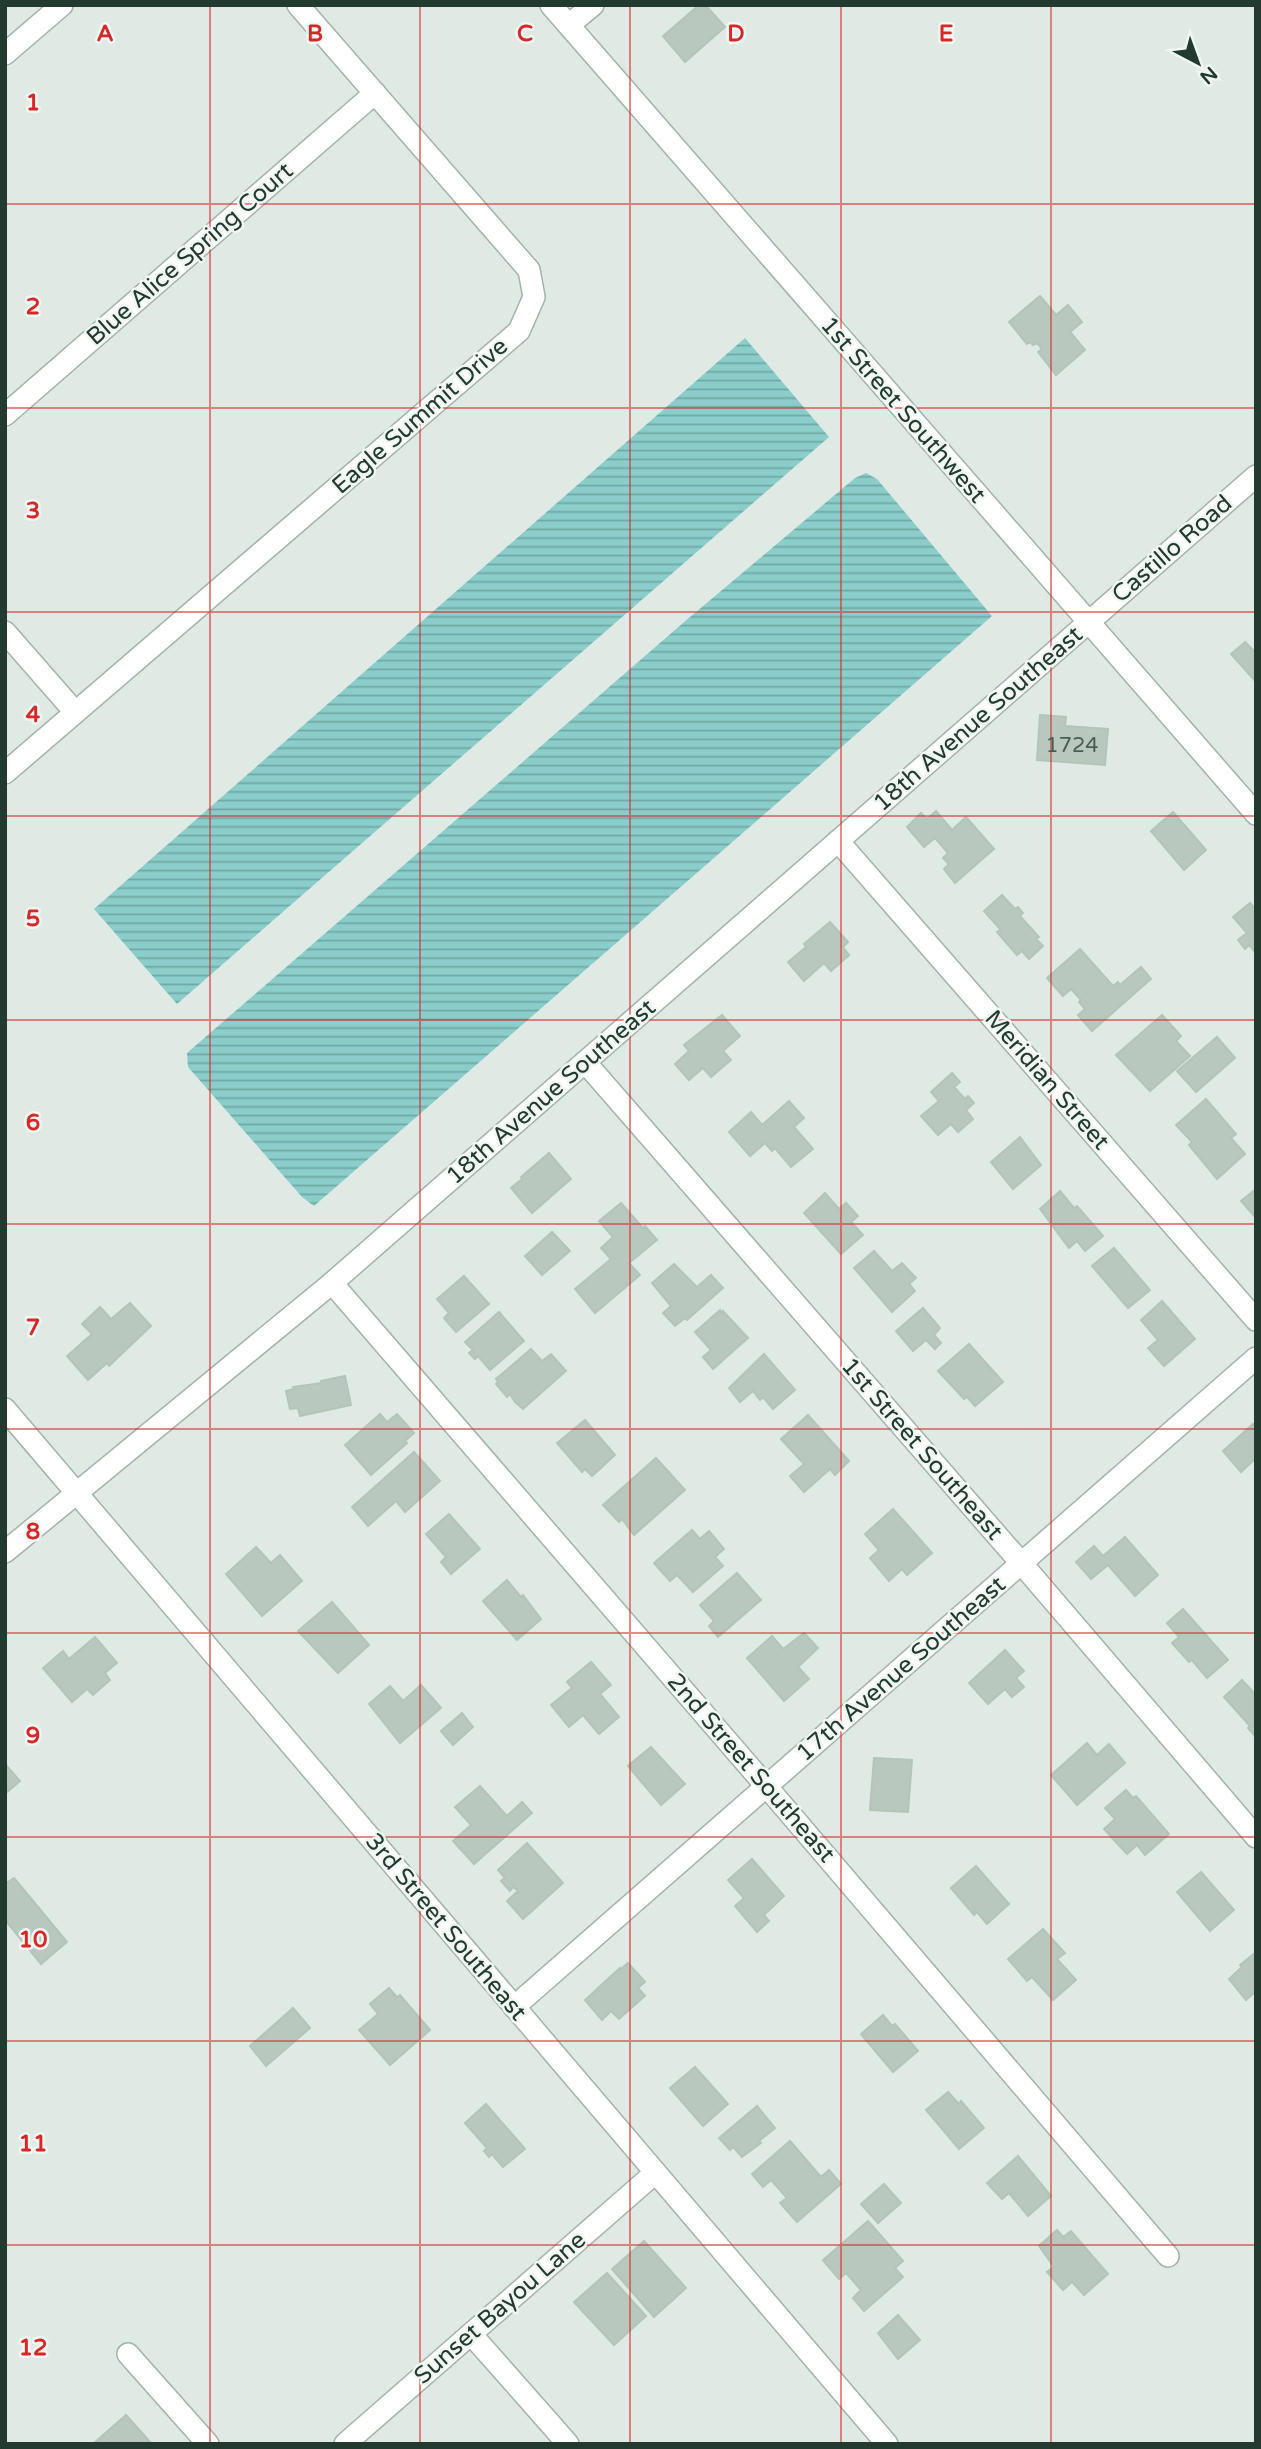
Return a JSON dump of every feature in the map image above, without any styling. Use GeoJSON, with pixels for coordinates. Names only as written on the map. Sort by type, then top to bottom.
{"type":"FeatureCollection","features":[{"type":"Feature","properties":{"kind":"street"},"geometry":{"type":"LineString","coordinates":[[5,54],[62,5]]}},
{"type":"Feature","properties":{"kind":"street","name":"Eagle Summit Drive"},"geometry":{"type":"LineString","coordinates":[[5,773],[519,331],[534,297],[528,270],[298,5]]}},
{"type":"Feature","properties":{"kind":"street","name":"1st Street Southwest"},"geometry":{"type":"LineString","coordinates":[[551,5],[1256,814]]}},
{"type":"Feature","properties":{"kind":"street"},"geometry":{"type":"LineString","coordinates":[[569,26],[593,5]]}},
{"type":"Feature","properties":{"kind":"street","name":"Blue Alice Spring Court"},"geometry":{"type":"LineString","coordinates":[[5,415],[375,93]]}},
{"type":"Feature","properties":{"kind":"street","name":"Castillo Road"},"geometry":{"type":"LineString","coordinates":[[1089,622],[1256,476]]}},
{"type":"Feature","properties":{"kind":"street","name":"18th Avenue Southeast"},"geometry":{"type":"LineString","coordinates":[[5,1552],[332,1283],[1089,622]]}},
{"type":"Feature","properties":{"kind":"street"},"geometry":{"type":"LineString","coordinates":[[5,632],[75,712]]}},
{"type":"Feature","properties":{"kind":"street","name":"Meridian Street"},"geometry":{"type":"LineString","coordinates":[[838,841],[1256,1320]]}},
{"type":"Feature","properties":{"kind":"street","name":"1st Street Southeast"},"geometry":{"type":"LineString","coordinates":[[585,1062],[1022,1563],[1256,1837]]}},
{"type":"Feature","properties":{"kind":"street","name":"2nd Street Southeast"},"geometry":{"type":"LineString","coordinates":[[332,1283],[1168,2256]]}},
{"type":"Feature","properties":{"kind":"street","name":"17th Avenue Southeast"},"geometry":{"type":"LineString","coordinates":[[513,2007],[1256,1358]]}},
{"type":"Feature","properties":{"kind":"street","name":"3rd Street Southeast"},"geometry":{"type":"LineString","coordinates":[[5,1409],[887,2444]]}},
{"type":"Feature","properties":{"kind":"street","name":"Sunset Bayou Lane"},"geometry":{"type":"LineString","coordinates":[[345,2444],[655,2172]]}},
{"type":"Feature","properties":{"kind":"street"},"geometry":{"type":"LineString","coordinates":[[471,2334],[568,2444]]}},
{"type":"Feature","properties":{"kind":"street"},"geometry":{"type":"LineString","coordinates":[[128,2354],[208,2444]]}},
{"type":"Feature","properties":{"kind":"water"},"geometry":{"type":"Polygon","coordinates":[[[745,338],[829,437],[177,1004],[94,909],[745,338]]]}},
{"type":"Feature","properties":{"kind":"water"},"geometry":{"type":"Polygon","coordinates":[[[866,473],[877,479],[992,616],[314,1206],[302,1197],[188,1067],[187,1053],[683,623],[855,478],[866,473]]]}},
{"type":"Feature","properties":{"kind":"building"},"geometry":{"type":"Polygon","coordinates":[[[699,5],[709,9],[725,27],[685,62],[663,36],[699,5]]]}},
{"type":"Feature","properties":{"kind":"building"},"geometry":{"type":"Polygon","coordinates":[[[1040,296],[1056,315],[1068,305],[1082,322],[1070,332],[1085,350],[1056,375],[1038,352],[1042,349],[1037,343],[1027,344],[1009,322],[1040,296]]]}},
{"type":"Feature","properties":{"kind":"building"},"geometry":{"type":"Polygon","coordinates":[[[1245,642],[1256,653],[1256,682],[1231,654],[1245,642]]]}},
{"type":"Feature","properties":{"kind":"building"},"geometry":{"type":"Polygon","coordinates":[[[1040,715],[1066,717],[1065,726],[1108,729],[1105,765],[1037,760],[1040,715]]]}},
{"type":"Feature","properties":{"kind":"building"},"geometry":{"type":"Polygon","coordinates":[[[936,811],[952,830],[966,817],[994,849],[955,883],[944,869],[949,864],[943,858],[948,853],[935,838],[924,847],[907,827],[921,813],[927,819],[936,811]]]}},
{"type":"Feature","properties":{"kind":"building"},"geometry":{"type":"Polygon","coordinates":[[[1173,812],[1206,850],[1184,870],[1151,831],[1173,812]]]}},
{"type":"Feature","properties":{"kind":"building"},"geometry":{"type":"Polygon","coordinates":[[[1002,895],[1015,909],[1018,907],[1023,913],[1020,916],[1039,937],[1036,939],[1043,946],[1029,959],[1022,951],[1017,955],[997,932],[1001,930],[984,911],[1002,895]]]}},
{"type":"Feature","properties":{"kind":"building"},"geometry":{"type":"Polygon","coordinates":[[[1250,903],[1256,910],[1256,953],[1249,945],[1245,949],[1238,940],[1247,933],[1233,917],[1250,903]]]}},
{"type":"Feature","properties":{"kind":"building"},"geometry":{"type":"Polygon","coordinates":[[[830,922],[848,942],[843,947],[849,955],[831,971],[824,963],[804,981],[788,962],[830,922]]]}},
{"type":"Feature","properties":{"kind":"building"},"geometry":{"type":"Polygon","coordinates":[[[1080,949],[1113,986],[1118,982],[1120,985],[1141,967],[1151,979],[1092,1031],[1078,1015],[1085,1009],[1079,1002],[1081,1000],[1071,989],[1063,996],[1047,978],[1080,949]]]}},
{"type":"Feature","properties":{"kind":"building"},"geometry":{"type":"Polygon","coordinates":[[[722,1015],[740,1036],[723,1051],[731,1060],[711,1077],[703,1068],[689,1080],[675,1064],[689,1051],[684,1045],[722,1015]]]}},
{"type":"Feature","properties":{"kind":"building"},"geometry":{"type":"Polygon","coordinates":[[[1162,1015],[1181,1036],[1176,1041],[1190,1056],[1150,1091],[1116,1055],[1162,1015]]]}},
{"type":"Feature","properties":{"kind":"building"},"geometry":{"type":"Polygon","coordinates":[[[1217,1037],[1235,1058],[1196,1092],[1177,1071],[1217,1037]]]}},
{"type":"Feature","properties":{"kind":"building"},"geometry":{"type":"Polygon","coordinates":[[[952,1073],[960,1082],[954,1087],[965,1099],[968,1096],[974,1103],[966,1110],[973,1119],[958,1132],[951,1124],[938,1135],[921,1116],[939,1101],[931,1092],[952,1073]]]}},
{"type":"Feature","properties":{"kind":"building"},"geometry":{"type":"Polygon","coordinates":[[[1206,1099],[1236,1134],[1231,1138],[1245,1154],[1217,1179],[1189,1145],[1192,1142],[1176,1125],[1206,1099]]]}},
{"type":"Feature","properties":{"kind":"building"},"geometry":{"type":"Polygon","coordinates":[[[789,1101],[804,1118],[794,1127],[813,1149],[791,1167],[775,1148],[772,1151],[765,1143],[750,1156],[729,1132],[751,1112],[762,1125],[789,1101]]]}},
{"type":"Feature","properties":{"kind":"building"},"geometry":{"type":"Polygon","coordinates":[[[1020,1137],[1041,1165],[1013,1189],[991,1162],[1020,1137]]]}},
{"type":"Feature","properties":{"kind":"building"},"geometry":{"type":"Polygon","coordinates":[[[549,1153],[571,1179],[532,1213],[511,1188],[549,1153]]]}},
{"type":"Feature","properties":{"kind":"building"},"geometry":{"type":"Polygon","coordinates":[[[1256,1189],[1256,1218],[1241,1201],[1256,1189]]]}},
{"type":"Feature","properties":{"kind":"building"},"geometry":{"type":"Polygon","coordinates":[[[1060,1191],[1103,1236],[1085,1251],[1077,1241],[1069,1248],[1040,1209],[1060,1191]]]}},
{"type":"Feature","properties":{"kind":"building"},"geometry":{"type":"Polygon","coordinates":[[[825,1193],[839,1209],[846,1203],[858,1216],[851,1222],[863,1235],[841,1254],[804,1213],[825,1193]]]}},
{"type":"Feature","properties":{"kind":"building"},"geometry":{"type":"Polygon","coordinates":[[[621,1203],[657,1240],[629,1263],[640,1275],[595,1313],[575,1289],[611,1259],[601,1248],[613,1237],[599,1221],[621,1203]]]}},
{"type":"Feature","properties":{"kind":"building"},"geometry":{"type":"Polygon","coordinates":[[[552,1232],[570,1251],[542,1275],[525,1256],[552,1232]]]}},
{"type":"Feature","properties":{"kind":"building"},"geometry":{"type":"Polygon","coordinates":[[[1114,1248],[1150,1290],[1128,1308],[1092,1266],[1114,1248]]]}},
{"type":"Feature","properties":{"kind":"building"},"geometry":{"type":"Polygon","coordinates":[[[874,1251],[892,1271],[902,1263],[916,1278],[909,1284],[915,1291],[892,1312],[854,1268],[874,1251]]]}},
{"type":"Feature","properties":{"kind":"building"},"geometry":{"type":"Polygon","coordinates":[[[674,1264],[697,1287],[711,1275],[723,1288],[687,1320],[685,1318],[675,1326],[663,1313],[671,1306],[652,1283],[674,1264]]]}},
{"type":"Feature","properties":{"kind":"building"},"geometry":{"type":"Polygon","coordinates":[[[464,1276],[489,1304],[456,1332],[444,1318],[449,1313],[437,1299],[464,1276]]]}},
{"type":"Feature","properties":{"kind":"building"},"geometry":{"type":"Polygon","coordinates":[[[1162,1301],[1195,1339],[1164,1366],[1148,1348],[1158,1340],[1141,1320],[1162,1301]]]}},
{"type":"Feature","properties":{"kind":"building"},"geometry":{"type":"Polygon","coordinates":[[[130,1303],[151,1326],[109,1366],[107,1363],[88,1380],[67,1356],[92,1334],[82,1324],[100,1307],[111,1319],[130,1303]]]}},
{"type":"Feature","properties":{"kind":"building"},"geometry":{"type":"Polygon","coordinates":[[[923,1308],[940,1328],[934,1335],[941,1343],[935,1349],[926,1340],[913,1351],[896,1331],[923,1308]]]}},
{"type":"Feature","properties":{"kind":"building"},"geometry":{"type":"Polygon","coordinates":[[[720,1310],[748,1338],[713,1369],[703,1357],[711,1350],[695,1332],[720,1310]]]}},
{"type":"Feature","properties":{"kind":"building"},"geometry":{"type":"Polygon","coordinates":[[[499,1312],[524,1341],[490,1370],[478,1356],[475,1359],[469,1353],[473,1350],[465,1342],[499,1312]]]}},
{"type":"Feature","properties":{"kind":"building"},"geometry":{"type":"Polygon","coordinates":[[[969,1344],[1003,1382],[975,1406],[967,1397],[964,1399],[938,1371],[969,1344]]]}},
{"type":"Feature","properties":{"kind":"building"},"geometry":{"type":"Polygon","coordinates":[[[531,1349],[542,1361],[551,1354],[566,1371],[523,1409],[510,1394],[507,1397],[496,1384],[496,1379],[531,1349]]]}},
{"type":"Feature","properties":{"kind":"building"},"geometry":{"type":"Polygon","coordinates":[[[764,1354],[795,1390],[773,1409],[763,1397],[760,1400],[753,1391],[740,1402],[729,1388],[764,1354]]]}},
{"type":"Feature","properties":{"kind":"building"},"geometry":{"type":"Polygon","coordinates":[[[345,1376],[351,1405],[300,1416],[298,1408],[290,1409],[286,1391],[294,1389],[293,1387],[345,1376]]]}},
{"type":"Feature","properties":{"kind":"building"},"geometry":{"type":"Polygon","coordinates":[[[380,1414],[387,1422],[397,1414],[414,1433],[405,1441],[407,1443],[371,1475],[345,1445],[380,1414]]]}},
{"type":"Feature","properties":{"kind":"building"},"geometry":{"type":"Polygon","coordinates":[[[808,1415],[849,1461],[835,1475],[830,1469],[804,1492],[790,1476],[804,1464],[781,1439],[808,1415]]]}},
{"type":"Feature","properties":{"kind":"building"},"geometry":{"type":"Polygon","coordinates":[[[585,1420],[615,1455],[592,1476],[585,1469],[582,1472],[557,1443],[585,1420]]]}},
{"type":"Feature","properties":{"kind":"building"},"geometry":{"type":"Polygon","coordinates":[[[1253,1424],[1256,1427],[1256,1458],[1241,1472],[1223,1451],[1253,1424]]]}},
{"type":"Feature","properties":{"kind":"building"},"geometry":{"type":"Polygon","coordinates":[[[414,1452],[440,1481],[405,1512],[396,1501],[368,1526],[352,1507],[414,1452]]]}},
{"type":"Feature","properties":{"kind":"building"},"geometry":{"type":"Polygon","coordinates":[[[656,1458],[685,1490],[634,1535],[622,1519],[619,1522],[603,1505],[656,1458]]]}},
{"type":"Feature","properties":{"kind":"building"},"geometry":{"type":"Polygon","coordinates":[[[893,1509],[932,1553],[907,1575],[902,1569],[889,1581],[870,1558],[879,1550],[865,1534],[893,1509]]]}},
{"type":"Feature","properties":{"kind":"building"},"geometry":{"type":"Polygon","coordinates":[[[449,1514],[480,1549],[451,1574],[441,1562],[446,1557],[426,1534],[449,1514]]]}},
{"type":"Feature","properties":{"kind":"building"},"geometry":{"type":"Polygon","coordinates":[[[692,1530],[700,1539],[709,1531],[724,1549],[715,1557],[723,1566],[693,1592],[677,1575],[670,1581],[654,1563],[692,1530]]]}},
{"type":"Feature","properties":{"kind":"building"},"geometry":{"type":"Polygon","coordinates":[[[1125,1537],[1158,1575],[1135,1596],[1108,1565],[1091,1579],[1076,1562],[1094,1546],[1103,1556],[1125,1537]]]}},
{"type":"Feature","properties":{"kind":"building"},"geometry":{"type":"Polygon","coordinates":[[[256,1547],[271,1563],[280,1555],[302,1581],[262,1616],[226,1574],[256,1547]]]}},
{"type":"Feature","properties":{"kind":"building"},"geometry":{"type":"Polygon","coordinates":[[[737,1573],[761,1600],[718,1637],[709,1626],[714,1621],[700,1605],[737,1573]]]}},
{"type":"Feature","properties":{"kind":"building"},"geometry":{"type":"Polygon","coordinates":[[[507,1580],[521,1597],[523,1595],[541,1619],[517,1640],[483,1601],[507,1580]]]}},
{"type":"Feature","properties":{"kind":"building"},"geometry":{"type":"Polygon","coordinates":[[[332,1602],[369,1645],[338,1673],[298,1631],[332,1602]]]}},
{"type":"Feature","properties":{"kind":"building"},"geometry":{"type":"Polygon","coordinates":[[[1183,1609],[1228,1660],[1207,1678],[1192,1660],[1189,1662],[1172,1643],[1179,1637],[1167,1623],[1183,1609]]]}},
{"type":"Feature","properties":{"kind":"building"},"geometry":{"type":"Polygon","coordinates":[[[804,1633],[818,1648],[798,1667],[809,1679],[784,1701],[747,1658],[772,1636],[783,1649],[804,1633]]]}},
{"type":"Feature","properties":{"kind":"building"},"geometry":{"type":"Polygon","coordinates":[[[95,1637],[117,1663],[105,1673],[110,1680],[93,1695],[87,1689],[72,1702],[43,1668],[63,1651],[69,1659],[95,1637]]]}},
{"type":"Feature","properties":{"kind":"building"},"geometry":{"type":"Polygon","coordinates":[[[1005,1650],[1024,1671],[1016,1678],[1024,1687],[1012,1697],[1005,1689],[988,1704],[969,1683],[1005,1650]]]}},
{"type":"Feature","properties":{"kind":"building"},"geometry":{"type":"Polygon","coordinates":[[[591,1662],[611,1685],[600,1694],[619,1717],[599,1734],[583,1715],[569,1727],[551,1705],[572,1688],[567,1682],[591,1662]]]}},
{"type":"Feature","properties":{"kind":"building"},"geometry":{"type":"Polygon","coordinates":[[[1242,1680],[1256,1695],[1256,1737],[1248,1728],[1250,1726],[1224,1697],[1242,1680]]]}},
{"type":"Feature","properties":{"kind":"building"},"geometry":{"type":"Polygon","coordinates":[[[421,1685],[441,1708],[400,1743],[369,1704],[390,1686],[403,1701],[421,1685]]]}},
{"type":"Feature","properties":{"kind":"building"},"geometry":{"type":"Polygon","coordinates":[[[462,1713],[473,1727],[453,1745],[441,1731],[462,1713]]]}},
{"type":"Feature","properties":{"kind":"building"},"geometry":{"type":"Polygon","coordinates":[[[1087,1743],[1097,1755],[1109,1744],[1125,1763],[1077,1805],[1051,1775],[1087,1743]]]}},
{"type":"Feature","properties":{"kind":"building"},"geometry":{"type":"Polygon","coordinates":[[[651,1747],[685,1784],[661,1805],[628,1766],[651,1747]]]}},
{"type":"Feature","properties":{"kind":"building"},"geometry":{"type":"Polygon","coordinates":[[[874,1758],[912,1760],[908,1812],[870,1810],[874,1758]]]}},
{"type":"Feature","properties":{"kind":"building"},"geometry":{"type":"Polygon","coordinates":[[[5,1764],[20,1781],[5,1794],[5,1764]]]}},
{"type":"Feature","properties":{"kind":"building"},"geometry":{"type":"Polygon","coordinates":[[[480,1786],[507,1816],[522,1802],[532,1813],[474,1864],[453,1841],[471,1825],[455,1807],[480,1786]]]}},
{"type":"Feature","properties":{"kind":"building"},"geometry":{"type":"Polygon","coordinates":[[[1126,1790],[1133,1798],[1136,1796],[1169,1834],[1145,1855],[1137,1845],[1127,1854],[1104,1829],[1115,1819],[1105,1808],[1126,1790]]]}},
{"type":"Feature","properties":{"kind":"building"},"geometry":{"type":"Polygon","coordinates":[[[527,1843],[563,1883],[523,1919],[507,1901],[518,1891],[513,1887],[510,1891],[501,1881],[505,1878],[498,1870],[527,1843]]]}},
{"type":"Feature","properties":{"kind":"building"},"geometry":{"type":"Polygon","coordinates":[[[752,1859],[784,1896],[764,1915],[769,1921],[757,1932],[735,1906],[744,1898],[728,1880],[752,1859]]]}},
{"type":"Feature","properties":{"kind":"building"},"geometry":{"type":"Polygon","coordinates":[[[976,1866],[1009,1904],[987,1924],[977,1912],[974,1915],[951,1888],[976,1866]]]}},
{"type":"Feature","properties":{"kind":"building"},"geometry":{"type":"Polygon","coordinates":[[[1201,1872],[1234,1910],[1210,1931],[1177,1892],[1201,1872]]]}},
{"type":"Feature","properties":{"kind":"building"},"geometry":{"type":"Polygon","coordinates":[[[14,1878],[67,1942],[41,1964],[5,1920],[5,1884],[14,1878]]]}},
{"type":"Feature","properties":{"kind":"building"},"geometry":{"type":"Polygon","coordinates":[[[1043,1929],[1065,1953],[1057,1959],[1076,1980],[1053,2000],[1032,1977],[1027,1981],[1008,1959],[1043,1929]]]}},
{"type":"Feature","properties":{"kind":"building"},"geometry":{"type":"Polygon","coordinates":[[[1256,1952],[1256,1991],[1246,2000],[1229,1979],[1242,1967],[1240,1965],[1256,1952]]]}},
{"type":"Feature","properties":{"kind":"building"},"geometry":{"type":"Polygon","coordinates":[[[628,1963],[645,1982],[638,1988],[645,1996],[619,2019],[611,2011],[602,2020],[585,2000],[628,1963]]]}},
{"type":"Feature","properties":{"kind":"building"},"geometry":{"type":"Polygon","coordinates":[[[389,1988],[397,1997],[400,1995],[430,2030],[390,2065],[359,2030],[378,2014],[370,2004],[389,1988]]]}},
{"type":"Feature","properties":{"kind":"building"},"geometry":{"type":"Polygon","coordinates":[[[293,2008],[310,2028],[266,2066],[250,2046],[293,2008]]]}},
{"type":"Feature","properties":{"kind":"building"},"geometry":{"type":"Polygon","coordinates":[[[883,2015],[892,2026],[895,2024],[918,2051],[893,2072],[861,2034],[883,2015]]]}},
{"type":"Feature","properties":{"kind":"building"},"geometry":{"type":"Polygon","coordinates":[[[695,2067],[728,2104],[703,2126],[670,2088],[695,2067]]]}},
{"type":"Feature","properties":{"kind":"building"},"geometry":{"type":"Polygon","coordinates":[[[948,2092],[959,2104],[961,2101],[984,2128],[959,2149],[926,2110],[948,2092]]]}},
{"type":"Feature","properties":{"kind":"building"},"geometry":{"type":"Polygon","coordinates":[[[486,2104],[525,2149],[503,2167],[492,2154],[489,2157],[484,2151],[487,2148],[465,2123],[486,2104]]]}},
{"type":"Feature","properties":{"kind":"building"},"geometry":{"type":"Polygon","coordinates":[[[757,2106],[775,2128],[742,2157],[733,2147],[730,2150],[719,2138],[757,2106]]]}},
{"type":"Feature","properties":{"kind":"building"},"geometry":{"type":"Polygon","coordinates":[[[790,2141],[821,2177],[829,2170],[841,2184],[797,2222],[780,2203],[787,2198],[771,2180],[763,2187],[752,2174],[790,2141]]]}},
{"type":"Feature","properties":{"kind":"building"},"geometry":{"type":"Polygon","coordinates":[[[1018,2156],[1051,2196],[1028,2216],[1009,2193],[1002,2199],[987,2183],[1018,2156]]]}},
{"type":"Feature","properties":{"kind":"building"},"geometry":{"type":"Polygon","coordinates":[[[884,2184],[901,2203],[878,2223],[861,2204],[884,2184]]]}},
{"type":"Feature","properties":{"kind":"building"},"geometry":{"type":"Polygon","coordinates":[[[868,2221],[903,2261],[895,2268],[903,2277],[864,2311],[853,2298],[861,2290],[846,2273],[839,2279],[823,2260],[868,2221]]]}},
{"type":"Feature","properties":{"kind":"building"},"geometry":{"type":"Polygon","coordinates":[[[1057,2230],[1063,2237],[1071,2231],[1108,2274],[1084,2295],[1072,2282],[1063,2290],[1047,2272],[1054,2267],[1039,2246],[1057,2230]]]}},
{"type":"Feature","properties":{"kind":"building"},"geometry":{"type":"Polygon","coordinates":[[[644,2241],[686,2288],[654,2317],[612,2269],[644,2241]]]}},
{"type":"Feature","properties":{"kind":"building"},"geometry":{"type":"Polygon","coordinates":[[[607,2273],[646,2316],[614,2345],[574,2302],[607,2273]]]}},
{"type":"Feature","properties":{"kind":"building"},"geometry":{"type":"Polygon","coordinates":[[[898,2315],[920,2340],[898,2359],[878,2333],[898,2315]]]}},
{"type":"Feature","properties":{"kind":"building"},"geometry":{"type":"Polygon","coordinates":[[[126,2415],[152,2444],[93,2444],[126,2415]]]}}]}
